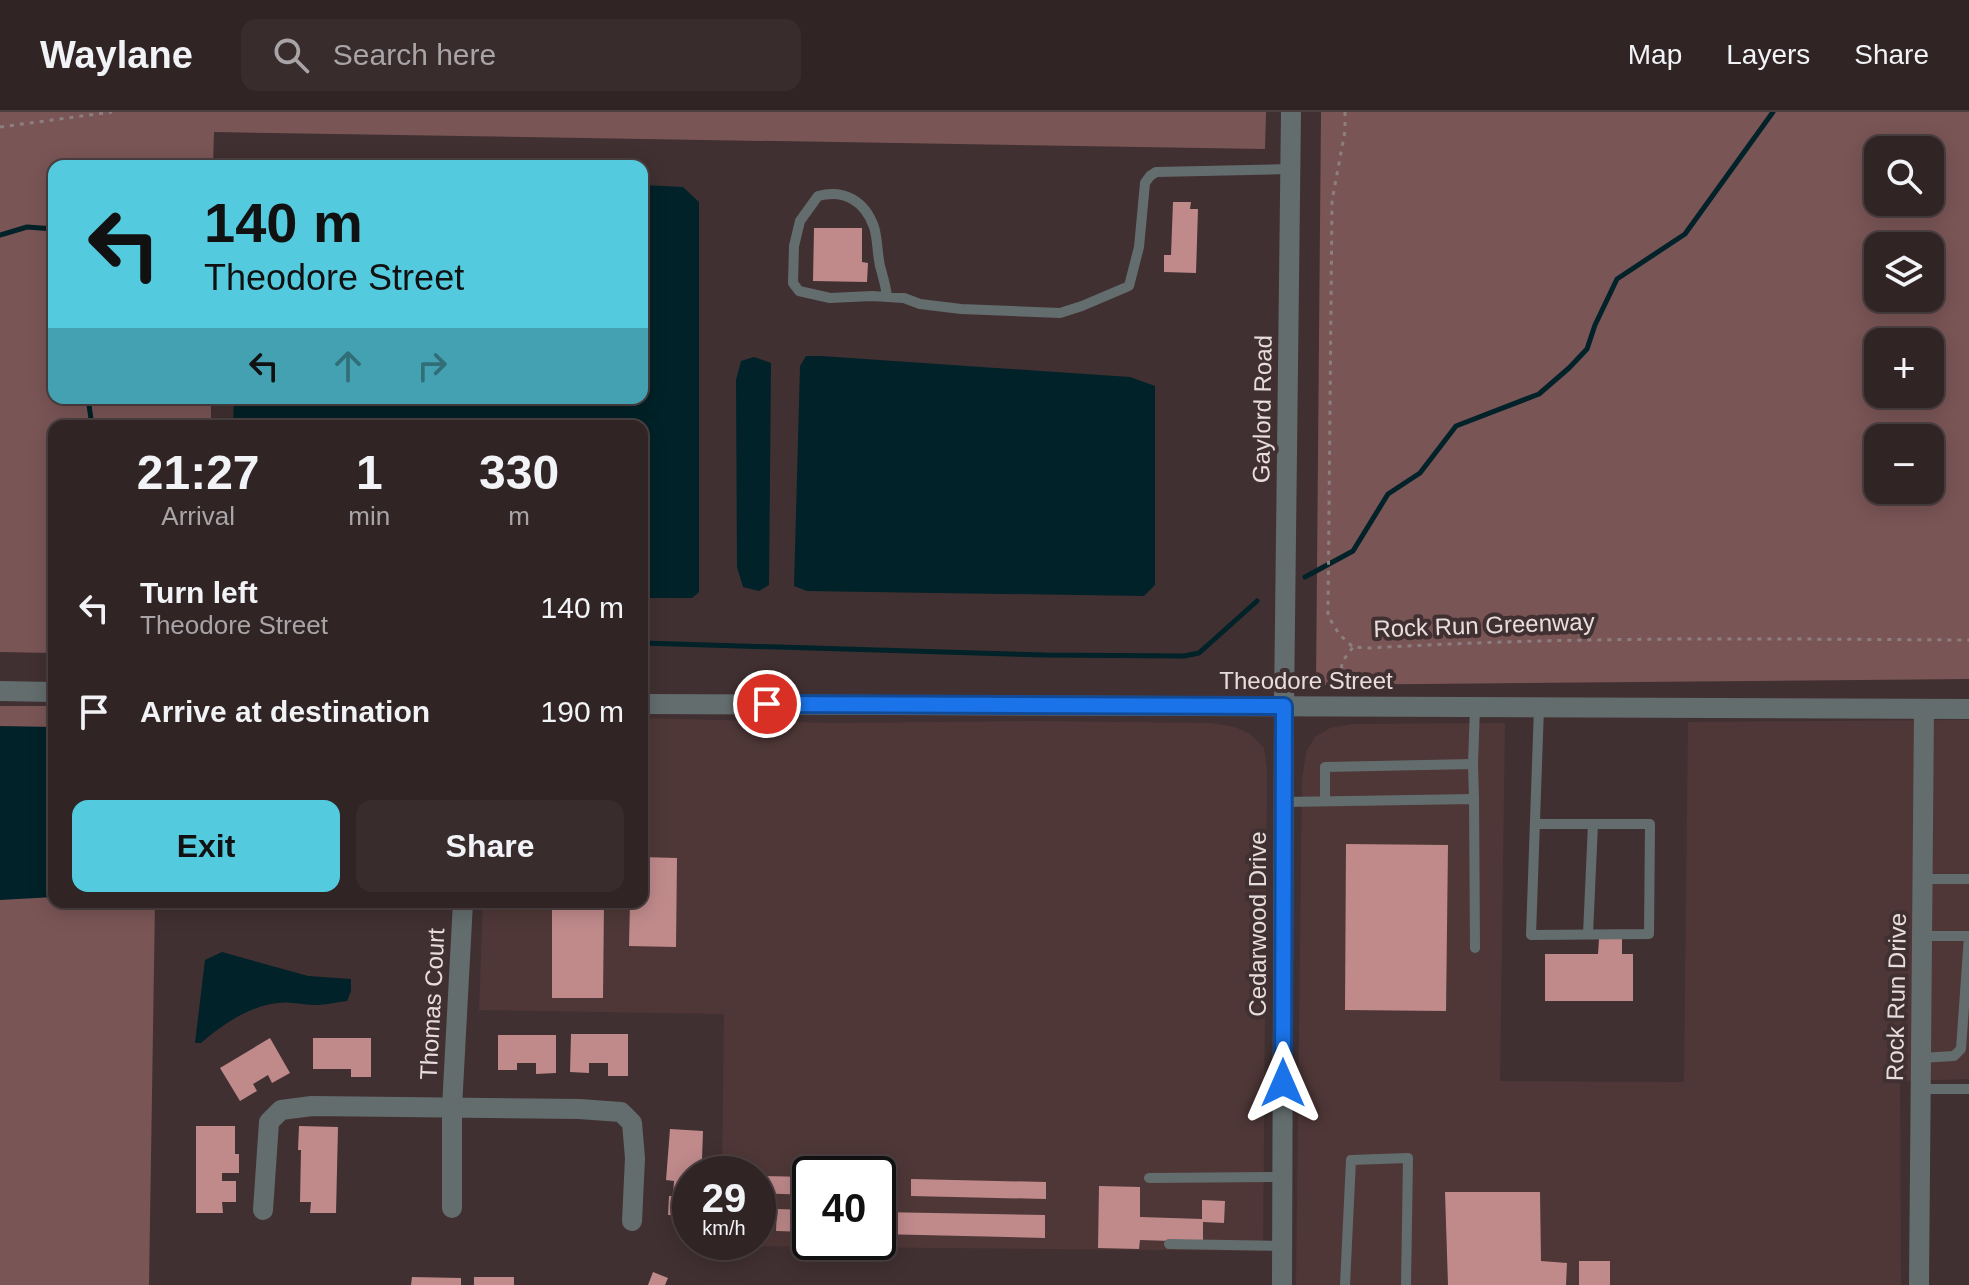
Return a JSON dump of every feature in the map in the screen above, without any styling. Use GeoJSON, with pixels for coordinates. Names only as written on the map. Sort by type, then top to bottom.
{"type":"FeatureCollection","features":[{"type":"Feature","properties":{"kind":"street","name":"Gaylord Road"},"geometry":{"type":"LineString","coordinates":[[1284,706],[1291,112]]}},
{"type":"Feature","properties":{"kind":"street"},"geometry":{"type":"LineString","coordinates":[[0,691],[48,692]]}},
{"type":"Feature","properties":{"kind":"street","name":"Theodore Street"},"geometry":{"type":"LineString","coordinates":[[648,704],[1969,709]]}},
{"type":"Feature","properties":{"kind":"street","name":"Cedarwood Drive"},"geometry":{"type":"LineString","coordinates":[[1282,1285],[1284,706]]}},
{"type":"Feature","properties":{"kind":"street","name":"Rock Run Drive"},"geometry":{"type":"LineString","coordinates":[[1919,1285],[1924,709]]}},
{"type":"Feature","properties":{"kind":"street","name":"Thomas Court"},"geometry":{"type":"LineString","coordinates":[[452,1208],[452,1108],[463,908]]}},
{"type":"Feature","properties":{"kind":"street","name":"Thomas Court"},"geometry":{"type":"LineString","coordinates":[[263,1210],[269,1122],[281,1110],[312,1106],[579,1109],[621,1112],[632,1123],[635,1158],[632,1221]]}},
{"type":"Feature","properties":{"kind":"lane"},"geometry":{"type":"LineString","coordinates":[[887,297],[873,226],[865,210],[846,196],[832,192],[818,196],[800,221],[794,246],[793,283],[799,291],[830,298],[904,298],[920,304],[1003,312],[1060,313],[1129,286],[1139,247],[1145,183],[1156,172],[1290,169]]}},
{"type":"Feature","properties":{"kind":"lane"},"geometry":{"type":"LineString","coordinates":[[1475,707],[1475,948]]}},
{"type":"Feature","properties":{"kind":"lane"},"geometry":{"type":"LineString","coordinates":[[1535,824],[1650,824],[1649,934],[1531,935],[1539,707]]}},
{"type":"Feature","properties":{"kind":"lane"},"geometry":{"type":"LineString","coordinates":[[1325,801],[1325,767],[1473,764]]}},
{"type":"Feature","properties":{"kind":"lane"},"geometry":{"type":"LineString","coordinates":[[1284,802],[1474,799]]}},
{"type":"Feature","properties":{"kind":"lane"},"geometry":{"type":"LineString","coordinates":[[1588,934],[1593,824]]}},
{"type":"Feature","properties":{"kind":"lane"},"geometry":{"type":"LineString","coordinates":[[1923,879],[1969,879]]}},
{"type":"Feature","properties":{"kind":"lane"},"geometry":{"type":"LineString","coordinates":[[1921,1058],[1954,1056],[1961,1049],[1969,936],[1922,936]]}},
{"type":"Feature","properties":{"kind":"lane"},"geometry":{"type":"LineString","coordinates":[[1921,1089],[1969,1089]]}},
{"type":"Feature","properties":{"kind":"lane"},"geometry":{"type":"LineString","coordinates":[[1345,1285],[1351,1160],[1408,1158],[1406,1285]]}},
{"type":"Feature","properties":{"kind":"lane"},"geometry":{"type":"LineString","coordinates":[[1149,1178],[1283,1177]]}},
{"type":"Feature","properties":{"kind":"lane"},"geometry":{"type":"LineString","coordinates":[[1169,1244],[1282,1246]]}},
{"type":"Feature","properties":{"kind":"path"},"geometry":{"type":"LineString","coordinates":[[0,127],[112,112]]}},
{"type":"Feature","properties":{"kind":"path","name":"Rock Run Greenway"},"geometry":{"type":"LineString","coordinates":[[1345,112],[1345,131],[1332,201],[1328,616],[1339,634],[1353,647],[1591,639],[1969,640]]}},
{"type":"Feature","properties":{"kind":"path"},"geometry":{"type":"LineString","coordinates":[[1340,707],[1342,662],[1353,647]]}},
{"type":"Feature","properties":{"kind":"shaded area"},"geometry":{"type":"Polygon","coordinates":[[[0,112],[1266,112],[1265,149],[214,132],[213,160],[48,160],[48,404],[211,404],[211,420],[48,420],[48,653],[0,652],[0,112]]]}},
{"type":"Feature","properties":{"kind":"shaded area"},"geometry":{"type":"Polygon","coordinates":[[[1321,112],[1969,112],[1969,679],[1316,685],[1321,112]]]}},
{"type":"Feature","properties":{"kind":"shaded area"},"geometry":{"type":"Polygon","coordinates":[[[0,706],[48,706],[48,908],[155,908],[149,1285],[0,1285],[0,706]]]}},
{"type":"Feature","properties":{"kind":"shaded area"},"geometry":{"type":"Polygon","coordinates":[[[648,718],[834,723],[1211,723],[1235,727],[1250,734],[1264,748],[1267,769],[1263,1251],[896,1248],[896,1156],[792,1156],[792,1247],[776,1246],[776,1156],[722,1156],[724,1014],[479,1010],[483,908],[648,908],[648,718]]]}},
{"type":"Feature","properties":{"kind":"shaded area"},"geometry":{"type":"Polygon","coordinates":[[[1969,720],[1969,1079],[1900,1081],[1901,1285],[1296,1285],[1302,780],[1306,752],[1315,737],[1330,728],[1354,724],[1505,723],[1500,1081],[1684,1082],[1688,722],[1969,720]]]}},
{"type":"Feature","properties":{"kind":"water"},"geometry":{"type":"Polygon","coordinates":[[[648,185],[683,187],[699,202],[699,592],[692,598],[648,598],[648,420],[233,420],[234,404],[648,404],[648,185]]]}},
{"type":"Feature","properties":{"kind":"water"},"geometry":{"type":"Polygon","coordinates":[[[806,356],[1130,377],[1155,386],[1155,585],[1144,596],[807,591],[794,586],[800,366],[806,356]]]}},
{"type":"Feature","properties":{"kind":"water"},"geometry":{"type":"Polygon","coordinates":[[[754,357],[771,363],[769,585],[759,591],[743,587],[737,567],[736,380],[741,361],[754,357]]]}},
{"type":"Feature","properties":{"kind":"water"},"geometry":{"type":"Polygon","coordinates":[[[0,726],[48,727],[48,897],[0,900],[0,726]]]}},
{"type":"Feature","properties":{"kind":"water"},"geometry":{"type":"Polygon","coordinates":[[[222,952],[308,976],[351,979],[351,991],[347,1001],[316,1005],[283,1003],[257,1008],[227,1023],[201,1043],[195,1043],[205,960],[222,952]]]}},
{"type":"Feature","properties":{"kind":"building"},"geometry":{"type":"Polygon","coordinates":[[[1173,202],[1191,202],[1190,209],[1198,209],[1196,273],[1164,272],[1164,255],[1171,255],[1173,202]]]}},
{"type":"Feature","properties":{"kind":"building"},"geometry":{"type":"Polygon","coordinates":[[[814,228],[862,228],[862,262],[868,263],[867,282],[813,281],[814,228]]]}},
{"type":"Feature","properties":{"kind":"building"},"geometry":{"type":"Polygon","coordinates":[[[1346,844],[1448,845],[1446,1011],[1345,1010],[1346,844]]]}},
{"type":"Feature","properties":{"kind":"building"},"geometry":{"type":"Polygon","coordinates":[[[648,857],[677,858],[676,947],[629,946],[630,908],[648,908],[648,857]]]}},
{"type":"Feature","properties":{"kind":"building"},"geometry":{"type":"Polygon","coordinates":[[[552,908],[604,908],[603,998],[552,998],[552,908]]]}},
{"type":"Feature","properties":{"kind":"building"},"geometry":{"type":"Polygon","coordinates":[[[1599,939],[1622,939],[1622,954],[1633,954],[1633,1001],[1545,1001],[1545,954],[1598,954],[1599,939]]]}},
{"type":"Feature","properties":{"kind":"building"},"geometry":{"type":"Polygon","coordinates":[[[571,1034],[628,1034],[628,1076],[608,1076],[608,1063],[589,1063],[589,1073],[570,1072],[571,1034]]]}},
{"type":"Feature","properties":{"kind":"building"},"geometry":{"type":"Polygon","coordinates":[[[498,1035],[556,1035],[556,1073],[536,1074],[536,1063],[517,1063],[517,1070],[498,1070],[498,1035]]]}},
{"type":"Feature","properties":{"kind":"building"},"geometry":{"type":"Polygon","coordinates":[[[270,1038],[290,1073],[272,1083],[268,1075],[253,1084],[257,1091],[240,1101],[220,1068],[270,1038]]]}},
{"type":"Feature","properties":{"kind":"building"},"geometry":{"type":"Polygon","coordinates":[[[313,1038],[371,1038],[371,1077],[351,1077],[351,1069],[313,1069],[313,1038]]]}},
{"type":"Feature","properties":{"kind":"building"},"geometry":{"type":"Polygon","coordinates":[[[196,1126],[235,1126],[239,1173],[222,1173],[222,1181],[236,1181],[236,1202],[222,1202],[223,1213],[196,1213],[196,1126]]]}},
{"type":"Feature","properties":{"kind":"building"},"geometry":{"type":"Polygon","coordinates":[[[299,1126],[338,1127],[336,1213],[310,1213],[311,1202],[300,1202],[299,1126]]]}},
{"type":"Feature","properties":{"kind":"building"},"geometry":{"type":"Polygon","coordinates":[[[670,1129],[703,1131],[702,1156],[672,1156],[672,1181],[666,1180],[670,1129]]]}},
{"type":"Feature","properties":{"kind":"building"},"geometry":{"type":"Polygon","coordinates":[[[776,1176],[792,1177],[792,1194],[776,1194],[776,1176]]]}},
{"type":"Feature","properties":{"kind":"building"},"geometry":{"type":"Polygon","coordinates":[[[911,1179],[1046,1182],[1046,1199],[911,1196],[911,1179]]]}},
{"type":"Feature","properties":{"kind":"building"},"geometry":{"type":"Polygon","coordinates":[[[1099,1186],[1140,1187],[1140,1217],[1202,1219],[1202,1200],[1225,1201],[1224,1223],[1203,1222],[1203,1242],[1140,1240],[1139,1249],[1098,1248],[1099,1186]]]}},
{"type":"Feature","properties":{"kind":"building"},"geometry":{"type":"Polygon","coordinates":[[[1445,1192],[1540,1192],[1541,1261],[1567,1263],[1566,1285],[1448,1285],[1445,1192]]]}},
{"type":"Feature","properties":{"kind":"building"},"geometry":{"type":"Polygon","coordinates":[[[669,1196],[672,1196],[672,1215],[668,1215],[669,1196]]]}},
{"type":"Feature","properties":{"kind":"building"},"geometry":{"type":"Polygon","coordinates":[[[777,1209],[792,1209],[792,1231],[776,1231],[777,1209]]]}},
{"type":"Feature","properties":{"kind":"building"},"geometry":{"type":"Polygon","coordinates":[[[896,1212],[1045,1215],[1045,1238],[896,1234],[896,1212]]]}},
{"type":"Feature","properties":{"kind":"building"},"geometry":{"type":"Polygon","coordinates":[[[1579,1261],[1610,1261],[1610,1285],[1579,1285],[1579,1261]]]}},
{"type":"Feature","properties":{"kind":"building"},"geometry":{"type":"Polygon","coordinates":[[[653,1272],[668,1278],[665,1285],[648,1285],[653,1272]]]}},
{"type":"Feature","properties":{"kind":"building"},"geometry":{"type":"Polygon","coordinates":[[[412,1277],[461,1278],[461,1285],[411,1285],[412,1277]]]}},
{"type":"Feature","properties":{"kind":"building"},"geometry":{"type":"Polygon","coordinates":[[[474,1277],[514,1277],[514,1285],[474,1285],[474,1277]]]}},
{"type":"Feature","properties":{"kind":"waterway"},"geometry":{"type":"LineString","coordinates":[[1305,577],[1353,551],[1388,494],[1420,473],[1456,426],[1539,394],[1569,368],[1587,349],[1617,279],[1685,234],[1773,112]]}},
{"type":"Feature","properties":{"kind":"waterway"},"geometry":{"type":"LineString","coordinates":[[0,235],[27,227],[48,229]]}},
{"type":"Feature","properties":{"kind":"waterway"},"geometry":{"type":"LineString","coordinates":[[89,404],[91,420]]}},
{"type":"Feature","properties":{"kind":"waterway"},"geometry":{"type":"LineString","coordinates":[[648,643],[1184,656],[1199,653],[1257,601]]}},
{"type":"Feature","properties":{"kind":"route"},"geometry":{"type":"LineString","coordinates":[[767,704],[1284,706],[1283,1083]]}}]}
